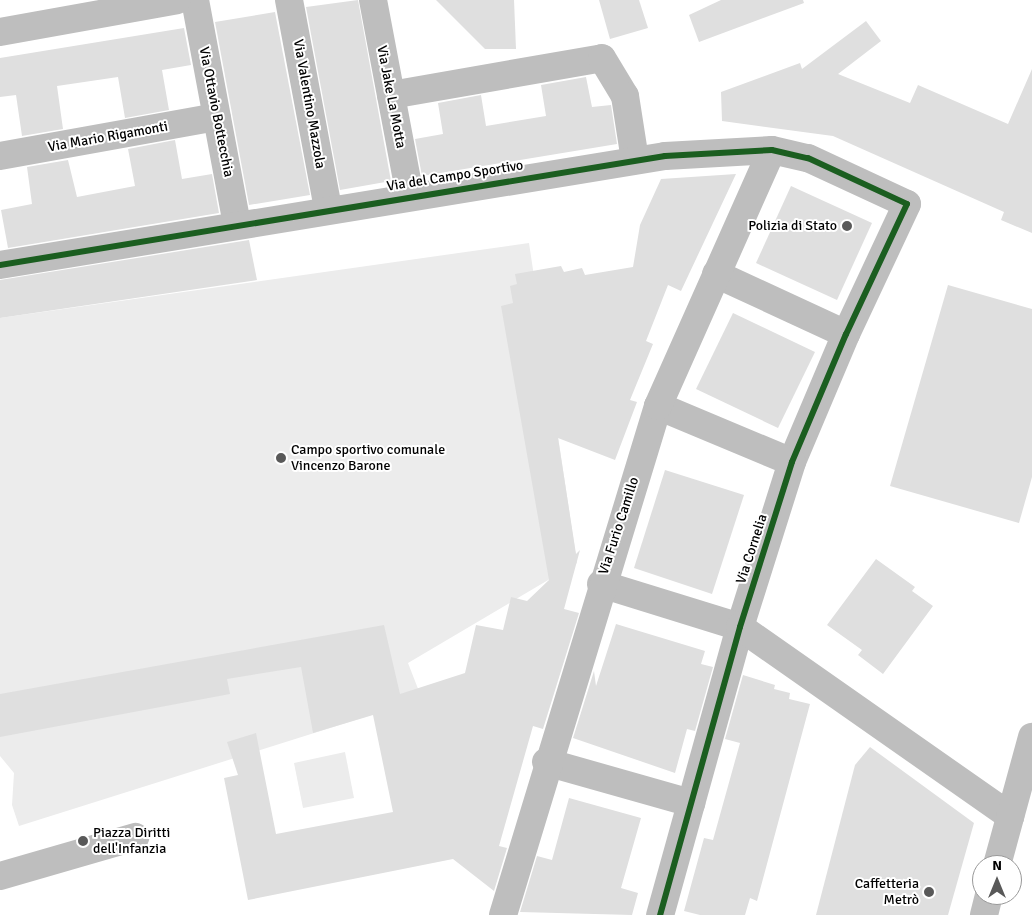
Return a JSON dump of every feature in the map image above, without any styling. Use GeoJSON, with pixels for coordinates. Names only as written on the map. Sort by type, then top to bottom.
{"type":"FeatureCollection","features":[{"type":"Feature","properties":{"kind":"street"},"geometry":{"type":"LineString","coordinates":[[0,32],[177,0]]}},
{"type":"Feature","properties":{"kind":"street","name":"Via Ottavio Bottecchia"},"geometry":{"type":"LineString","coordinates":[[195,0],[237,224]]}},
{"type":"Feature","properties":{"kind":"street","name":"Via Valentino Mazzola"},"geometry":{"type":"LineString","coordinates":[[290,0],[328,209]]}},
{"type":"Feature","properties":{"kind":"street","name":"Via Jake La Motta"},"geometry":{"type":"LineString","coordinates":[[373,0],[410,195]]}},
{"type":"Feature","properties":{"kind":"street"},"geometry":{"type":"LineString","coordinates":[[391,95],[602,58],[625,96],[635,160]]}},
{"type":"Feature","properties":{"kind":"street","name":"Via Mario Rigamonti"},"geometry":{"type":"LineString","coordinates":[[0,156],[217,117]]}},
{"type":"Feature","properties":{"kind":"street","name":"Via del Campo Sportivo"},"geometry":{"type":"LineString","coordinates":[[0,265],[410,195],[635,160],[772,150],[808,158],[907,204]]}},
{"type":"Feature","properties":{"kind":"street","name":"Via Furio Camillo"},"geometry":{"type":"LineString","coordinates":[[503,915],[546,762],[658,406],[772,150]]}},
{"type":"Feature","properties":{"kind":"street","name":"Via Cornelia"},"geometry":{"type":"LineString","coordinates":[[660,915],[740,627],[792,462],[846,334],[907,204]]}},
{"type":"Feature","properties":{"kind":"street"},"geometry":{"type":"LineString","coordinates":[[716,274],[846,334]]}},
{"type":"Feature","properties":{"kind":"street"},"geometry":{"type":"LineString","coordinates":[[658,406],[792,462]]}},
{"type":"Feature","properties":{"kind":"street"},"geometry":{"type":"LineString","coordinates":[[601,584],[740,627],[1010,816]]}},
{"type":"Feature","properties":{"kind":"street"},"geometry":{"type":"LineString","coordinates":[[1000,855],[1032,737]]}},
{"type":"Feature","properties":{"kind":"street"},"geometry":{"type":"LineString","coordinates":[[546,762],[691,804]]}},
{"type":"Feature","properties":{"kind":"street"},"geometry":{"type":"LineString","coordinates":[[0,876],[135,837]]}},
{"type":"Feature","properties":{"kind":"shaded area","name":"Campo sportivo comunale Vincenzo Barone"},"geometry":{"type":"Polygon","coordinates":[[[529,243],[577,563],[408,663],[422,699],[19,826],[12,805],[14,773],[0,756],[0,318],[529,243]]]}},
{"type":"Feature","properties":{"kind":"shaded area"},"geometry":{"type":"Polygon","coordinates":[[[345,752],[354,798],[303,808],[294,763],[345,752]]]}},
{"type":"Feature","properties":{"kind":"building"},"geometry":{"type":"Polygon","coordinates":[[[358,0],[391,181],[340,190],[306,7],[358,0]]]}},
{"type":"Feature","properties":{"kind":"building"},"geometry":{"type":"Polygon","coordinates":[[[436,0],[514,0],[516,49],[485,49],[436,0]]]}},
{"type":"Feature","properties":{"kind":"building"},"geometry":{"type":"Polygon","coordinates":[[[599,0],[639,0],[648,28],[610,39],[599,0]]]}},
{"type":"Feature","properties":{"kind":"building"},"geometry":{"type":"Polygon","coordinates":[[[721,0],[803,0],[804,3],[699,42],[689,15],[721,0]]]}},
{"type":"Feature","properties":{"kind":"building"},"geometry":{"type":"Polygon","coordinates":[[[275,12],[310,195],[249,205],[215,22],[275,12]]]}},
{"type":"Feature","properties":{"kind":"building"},"geometry":{"type":"Polygon","coordinates":[[[866,21],[881,41],[838,74],[910,103],[918,85],[1008,124],[1032,69],[1032,233],[1001,220],[1004,212],[833,136],[722,121],[721,92],[800,63],[802,69],[866,21]]]}},
{"type":"Feature","properties":{"kind":"building"},"geometry":{"type":"Polygon","coordinates":[[[184,28],[191,65],[162,70],[169,110],[125,118],[118,77],[57,86],[63,129],[22,136],[16,95],[0,97],[0,58],[184,28]]]}},
{"type":"Feature","properties":{"kind":"building"},"geometry":{"type":"Polygon","coordinates":[[[586,77],[592,107],[611,105],[617,144],[422,176],[415,139],[443,134],[438,103],[481,95],[486,126],[546,116],[541,85],[586,77]]]}},
{"type":"Feature","properties":{"kind":"building"},"geometry":{"type":"Polygon","coordinates":[[[175,140],[182,179],[212,174],[219,213],[8,248],[1,210],[32,204],[27,167],[68,160],[77,197],[135,186],[128,149],[175,140]]]}},
{"type":"Feature","properties":{"kind":"building"},"geometry":{"type":"Polygon","coordinates":[[[736,174],[681,291],[668,285],[646,341],[653,344],[630,400],[637,402],[615,460],[558,438],[576,554],[580,550],[564,609],[579,613],[543,729],[533,726],[499,846],[507,848],[494,891],[453,859],[248,900],[224,778],[238,775],[227,742],[256,733],[276,834],[393,812],[373,715],[313,733],[301,667],[227,679],[230,694],[0,737],[0,694],[384,625],[400,694],[465,673],[476,625],[503,630],[511,597],[527,601],[549,580],[501,306],[513,303],[510,286],[517,284],[515,274],[561,266],[564,272],[582,268],[585,275],[633,267],[640,225],[661,179],[736,174]]]}},
{"type":"Feature","properties":{"kind":"building"},"geometry":{"type":"Polygon","coordinates":[[[791,186],[872,223],[837,300],[756,263],[791,186]]]}},
{"type":"Feature","properties":{"kind":"building"},"geometry":{"type":"Polygon","coordinates":[[[249,240],[257,280],[0,318],[0,280],[249,240]]]}},
{"type":"Feature","properties":{"kind":"building"},"geometry":{"type":"Polygon","coordinates":[[[948,285],[1032,309],[1032,477],[1019,523],[890,486],[948,285]]]}},
{"type":"Feature","properties":{"kind":"building"},"geometry":{"type":"Polygon","coordinates":[[[733,313],[815,352],[778,428],[696,389],[733,313]]]}},
{"type":"Feature","properties":{"kind":"building"},"geometry":{"type":"Polygon","coordinates":[[[665,470],[744,495],[712,594],[634,568],[665,470]]]}},
{"type":"Feature","properties":{"kind":"building"},"geometry":{"type":"Polygon","coordinates":[[[876,559],[915,587],[912,591],[933,606],[883,674],[858,655],[862,650],[827,625],[876,559]]]}},
{"type":"Feature","properties":{"kind":"building"},"geometry":{"type":"Polygon","coordinates":[[[616,624],[705,651],[701,664],[713,667],[695,731],[687,729],[675,773],[573,738],[594,671],[596,686],[616,624]]]}},
{"type":"Feature","properties":{"kind":"building"},"geometry":{"type":"Polygon","coordinates":[[[743,675],[775,685],[774,689],[790,693],[789,699],[810,704],[757,901],[750,898],[745,915],[700,915],[684,911],[704,838],[713,840],[740,743],[725,739],[743,675]]]}},
{"type":"Feature","properties":{"kind":"building"},"geometry":{"type":"Polygon","coordinates":[[[870,747],[974,823],[948,915],[816,915],[855,765],[870,747]]]}},
{"type":"Feature","properties":{"kind":"building"},"geometry":{"type":"Polygon","coordinates":[[[569,798],[641,818],[621,888],[638,893],[632,915],[520,912],[537,856],[552,860],[569,798]]]}},
{"type":"Feature","properties":{"kind":"cycle path"},"geometry":{"type":"LineString","coordinates":[[0,265],[665,156],[772,150],[808,158],[907,204],[846,334],[792,462],[740,627],[660,915]]}},
{"type":"Feature","properties":{"kind":"place","name":"Polizia di Stato"},"geometry":{"type":"Point","coordinates":[847,226]}},
{"type":"Feature","properties":{"kind":"place","name":"Campo sportivo comunale Vincenzo Barone"},"geometry":{"type":"Point","coordinates":[281,458]}},
{"type":"Feature","properties":{"kind":"place","name":"Piazza Diritti dell'Infanzia"},"geometry":{"type":"Point","coordinates":[83,841]}},
{"type":"Feature","properties":{"kind":"place","name":"Caffetteria Metrò"},"geometry":{"type":"Point","coordinates":[929,892]}}]}
